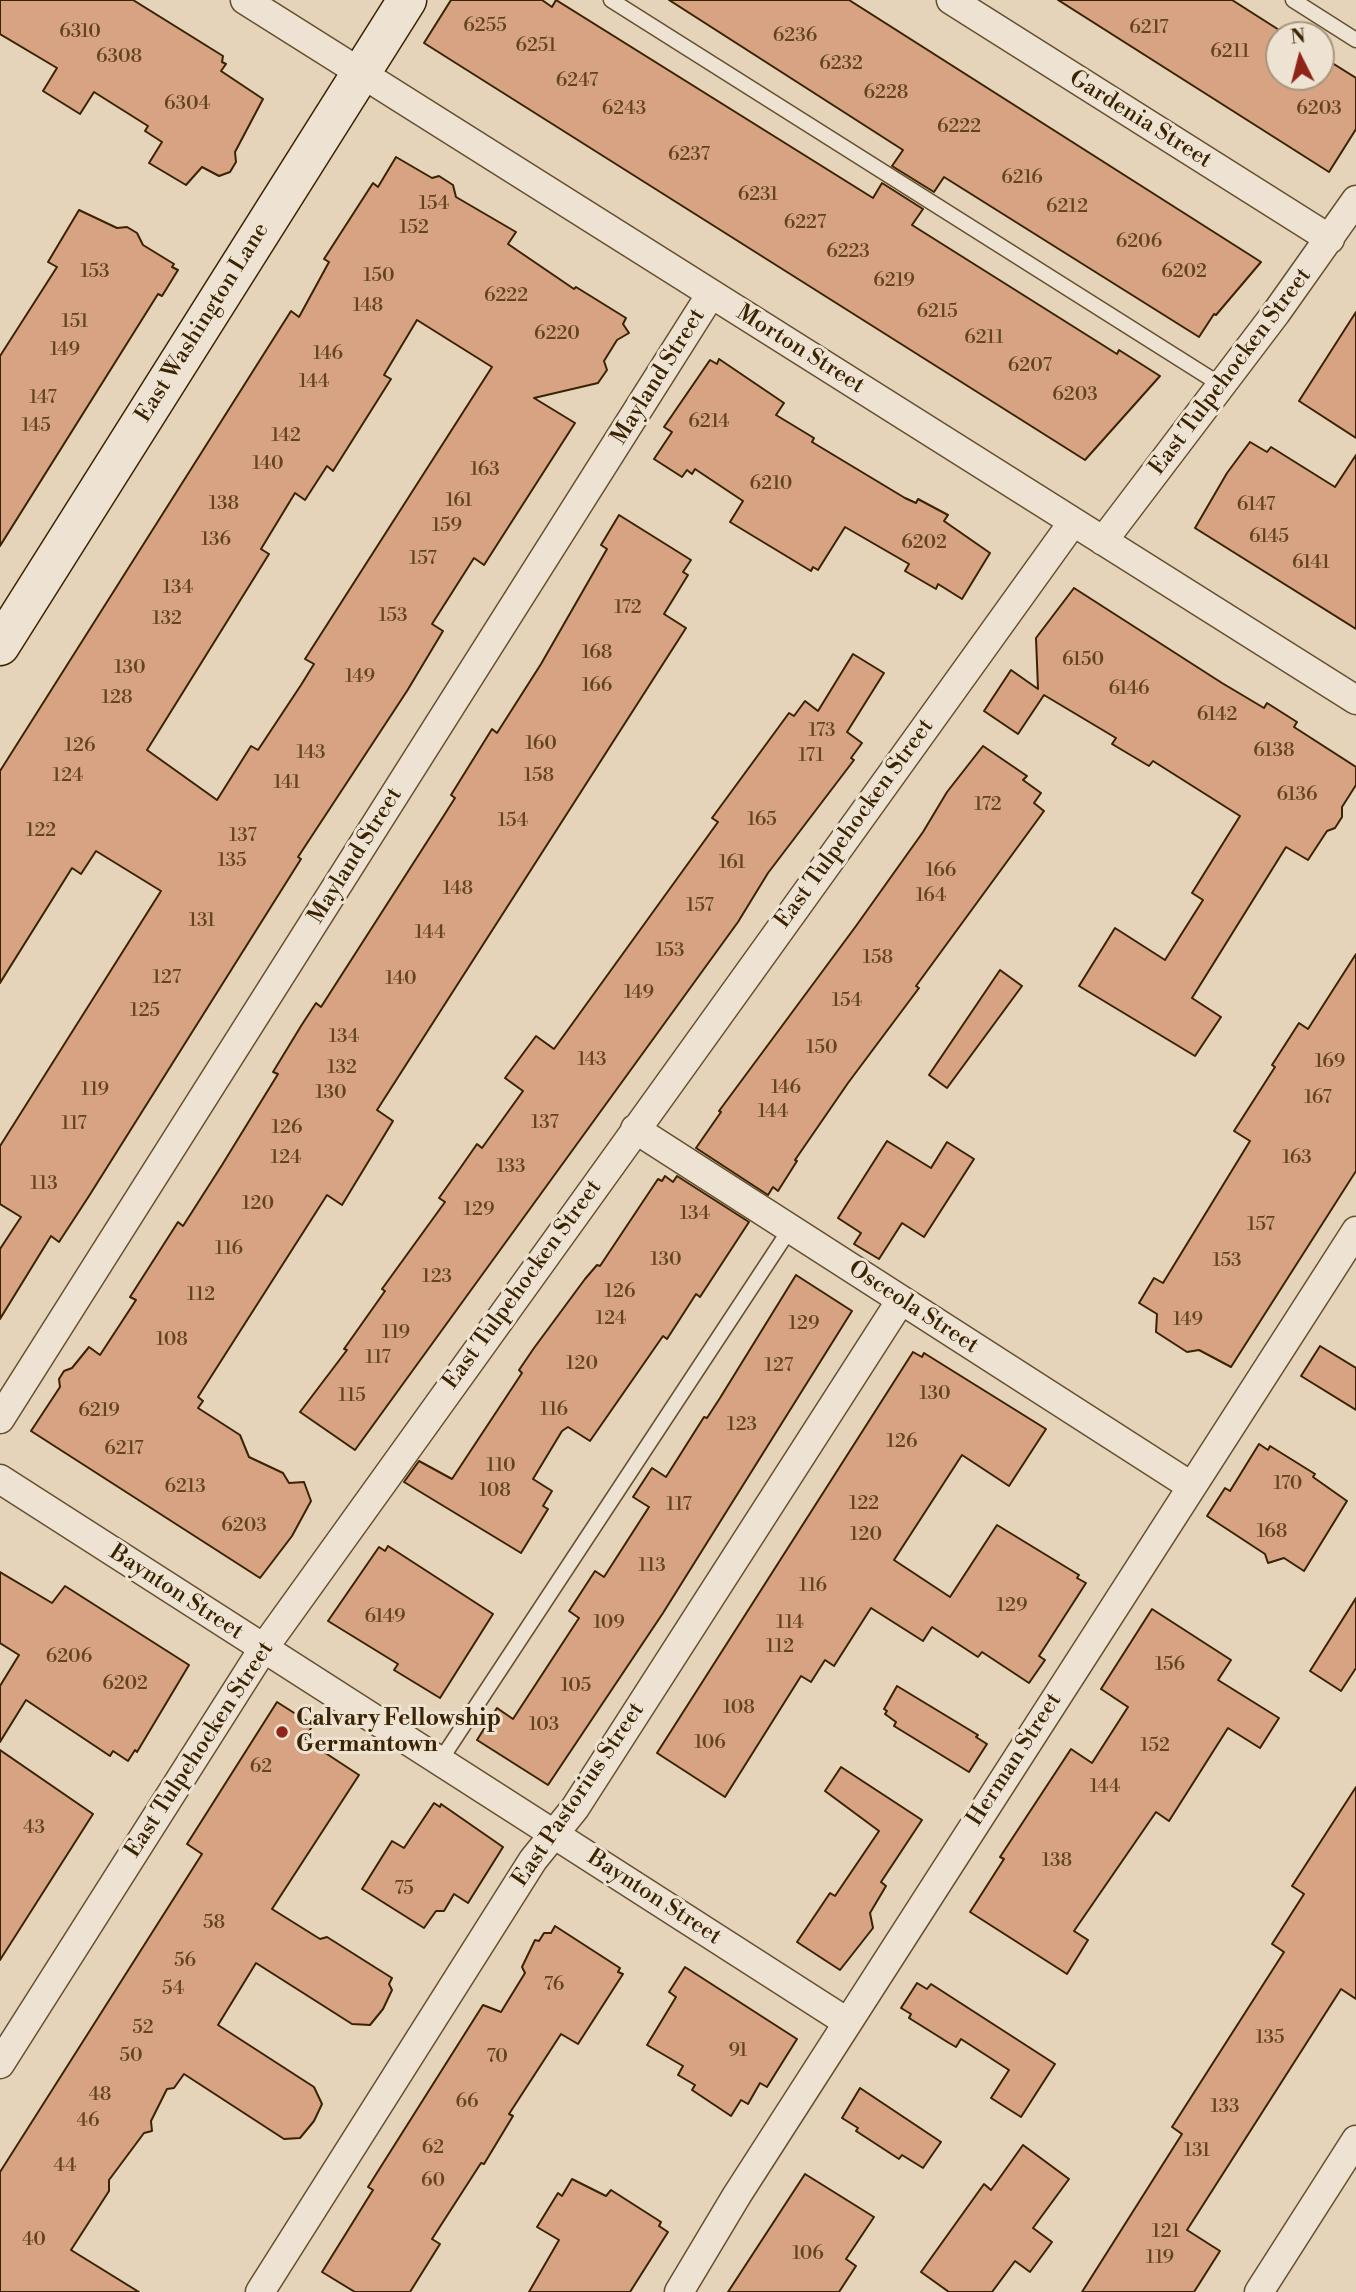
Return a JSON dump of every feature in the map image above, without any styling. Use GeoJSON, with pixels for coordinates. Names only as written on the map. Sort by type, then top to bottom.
{"type":"FeatureCollection","features":[{"type":"Feature","properties":{"kind":"main road","name":"East Washington Lane"},"geometry":{"type":"LineString","coordinates":[[0,646],[407,0]]}},
{"type":"Feature","properties":{"kind":"street","name":"Morton Street"},"geometry":{"type":"LineString","coordinates":[[245,0],[1356,700]]}},
{"type":"Feature","properties":{"kind":"street","name":"Gardenia Street"},"geometry":{"type":"LineString","coordinates":[[951,0],[1330,239]]}},
{"type":"Feature","properties":{"kind":"street","name":"East Tulpehocken Street"},"geometry":{"type":"LineString","coordinates":[[1103,541],[1222,385],[1356,200]]}},
{"type":"Feature","properties":{"kind":"street","name":"Mayland Street"},"geometry":{"type":"LineString","coordinates":[[0,1419],[712,294]]}},
{"type":"Feature","properties":{"kind":"street","name":"East Tulpehocken Street"},"geometry":{"type":"LineString","coordinates":[[0,2064],[263,1649],[1073,522]]}},
{"type":"Feature","properties":{"kind":"street","name":"Osceola Street"},"geometry":{"type":"LineString","coordinates":[[635,1129],[1191,1486]]}},
{"type":"Feature","properties":{"kind":"street","name":"Herman Street"},"geometry":{"type":"LineString","coordinates":[[679,2292],[848,2022],[1356,1231]]}},
{"type":"Feature","properties":{"kind":"street","name":"East Pastorius Street"},"geometry":{"type":"LineString","coordinates":[[260,2292],[533,1860],[575,1808],[901,1300]]}},
{"type":"Feature","properties":{"kind":"street","name":"Baynton Street"},"geometry":{"type":"LineString","coordinates":[[0,1479],[848,2022]]}},
{"type":"Feature","properties":{"kind":"street"},"geometry":{"type":"LineString","coordinates":[[1259,2292],[1356,2140]]}},
{"type":"Feature","properties":{"kind":"lane"},"geometry":{"type":"LineString","coordinates":[[611,0],[1222,385]]}},
{"type":"Feature","properties":{"kind":"lane"},"geometry":{"type":"LineString","coordinates":[[1293,0],[1356,40]]}},
{"type":"Feature","properties":{"kind":"lane"},"geometry":{"type":"LineString","coordinates":[[440,1761],[790,1228]]}},
{"type":"Feature","properties":{"kind":"building"},"geometry":{"type":"Polygon","coordinates":[[[0,0],[133,0],[223,56],[222,62],[226,64],[221,71],[263,99],[235,152],[236,162],[230,172],[219,176],[202,167],[186,185],[149,163],[162,142],[145,131],[148,126],[94,92],[80,114],[43,91],[57,68],[0,34],[0,0]]]}},
{"type":"Feature","properties":{"kind":"building"},"geometry":{"type":"Polygon","coordinates":[[[451,0],[542,0],[552,7],[556,0],[873,198],[882,183],[923,209],[912,225],[1117,354],[1119,350],[1160,376],[1085,460],[424,43],[451,0]]]}},
{"type":"Feature","properties":{"kind":"building"},"geometry":{"type":"Polygon","coordinates":[[[669,0],[849,0],[1261,262],[1216,315],[1214,314],[1199,337],[944,177],[934,192],[892,166],[903,150],[669,0]]]}},
{"type":"Feature","properties":{"kind":"building"},"geometry":{"type":"Polygon","coordinates":[[[1058,0],[1232,0],[1265,21],[1265,91],[1335,91],[1335,65],[1356,78],[1356,129],[1329,172],[1058,0]]]}},
{"type":"Feature","properties":{"kind":"building"},"geometry":{"type":"Polygon","coordinates":[[[396,157],[432,178],[439,176],[453,185],[456,197],[516,232],[508,244],[574,289],[576,287],[626,318],[623,324],[629,333],[617,340],[604,361],[607,370],[598,383],[534,398],[575,423],[484,565],[474,558],[432,624],[443,631],[407,691],[298,857],[301,859],[89,1196],[59,1242],[51,1236],[0,1319],[0,1249],[21,1217],[0,1204],[0,1146],[161,891],[96,851],[81,874],[72,868],[0,983],[0,771],[291,311],[299,317],[329,262],[324,259],[373,183],[378,187],[396,157]],[[417,320],[384,375],[391,379],[333,471],[327,466],[305,500],[295,493],[261,549],[269,554],[147,750],[217,800],[251,746],[258,750],[301,685],[314,664],[305,659],[492,367],[417,320]]]}},
{"type":"Feature","properties":{"kind":"building"},"geometry":{"type":"Polygon","coordinates":[[[79,210],[117,228],[127,227],[137,233],[143,245],[174,264],[172,267],[178,270],[162,296],[158,294],[0,546],[0,356],[57,267],[48,262],[79,210]]]}},
{"type":"Feature","properties":{"kind":"building"},"geometry":{"type":"Polygon","coordinates":[[[1356,312],[1356,438],[1299,401],[1356,312]]]}},
{"type":"Feature","properties":{"kind":"building"},"geometry":{"type":"Polygon","coordinates":[[[719,359],[784,403],[776,415],[814,438],[812,442],[905,498],[916,503],[918,499],[948,515],[944,521],[990,553],[962,599],[938,584],[936,589],[905,571],[909,564],[845,527],[818,570],[813,567],[811,571],[730,522],[743,501],[695,469],[692,474],[687,470],[682,477],[654,459],[672,432],[664,427],[710,360],[717,364],[719,359]]]}},
{"type":"Feature","properties":{"kind":"building"},"geometry":{"type":"Polygon","coordinates":[[[1250,442],[1267,452],[1271,447],[1335,487],[1356,455],[1356,629],[1195,528],[1227,473],[1250,442]]]}},
{"type":"Feature","properties":{"kind":"building"},"geometry":{"type":"Polygon","coordinates":[[[619,515],[691,560],[683,572],[688,575],[664,614],[686,628],[377,1110],[393,1121],[342,1205],[327,1195],[198,1397],[203,1401],[198,1408],[240,1435],[249,1457],[283,1473],[289,1483],[304,1482],[311,1501],[292,1536],[260,1578],[31,1431],[60,1387],[59,1379],[64,1371],[72,1368],[89,1347],[100,1355],[136,1300],[130,1297],[178,1222],[183,1226],[222,1165],[278,1074],[273,1072],[301,1026],[316,1003],[321,1007],[455,798],[451,795],[492,729],[497,733],[541,664],[607,549],[601,545],[619,515]]]}},
{"type":"Feature","properties":{"kind":"building"},"geometry":{"type":"Polygon","coordinates":[[[1074,588],[1222,683],[1264,708],[1267,703],[1297,722],[1294,727],[1356,767],[1356,785],[1342,807],[1342,817],[1335,828],[1327,831],[1308,860],[1286,847],[1192,998],[1221,1017],[1195,1056],[1079,986],[1115,928],[1165,960],[1203,900],[1192,893],[1240,816],[1153,761],[1149,766],[1112,744],[1116,738],[1044,695],[1018,734],[984,711],[1011,670],[1038,689],[1036,638],[1074,588]]]}},
{"type":"Feature","properties":{"kind":"building"},"geometry":{"type":"Polygon","coordinates":[[[853,654],[884,673],[847,732],[862,743],[851,758],[854,760],[768,873],[738,922],[355,1450],[300,1412],[347,1350],[344,1349],[385,1291],[382,1289],[445,1202],[439,1198],[477,1144],[482,1148],[523,1091],[505,1078],[536,1036],[554,1049],[718,822],[712,818],[789,713],[794,716],[805,701],[818,711],[853,654]]]}},
{"type":"Feature","properties":{"kind":"building"},"geometry":{"type":"Polygon","coordinates":[[[983,746],[1027,776],[1023,780],[1041,793],[1034,803],[1044,811],[848,1083],[795,1160],[797,1161],[778,1191],[773,1187],[768,1195],[696,1148],[721,1112],[719,1111],[856,926],[923,832],[947,792],[983,746]]]}},
{"type":"Feature","properties":{"kind":"building"},"geometry":{"type":"Polygon","coordinates":[[[1356,954],[1356,1171],[1231,1367],[1199,1350],[1187,1352],[1156,1332],[1157,1314],[1139,1303],[1154,1278],[1163,1283],[1250,1141],[1234,1131],[1275,1067],[1272,1065],[1299,1023],[1308,1029],[1356,954]]]}},
{"type":"Feature","properties":{"kind":"building"},"geometry":{"type":"Polygon","coordinates":[[[1000,970],[1022,986],[947,1088],[929,1075],[1000,970]]]}},
{"type":"Feature","properties":{"kind":"building"},"geometry":{"type":"Polygon","coordinates":[[[887,1141],[931,1168],[947,1142],[974,1159],[924,1237],[902,1223],[879,1259],[854,1244],[861,1233],[838,1218],[887,1141]]]}},
{"type":"Feature","properties":{"kind":"building"},"geometry":{"type":"Polygon","coordinates":[[[665,1176],[673,1182],[677,1176],[749,1222],[700,1297],[696,1294],[667,1339],[663,1336],[590,1441],[568,1427],[562,1431],[533,1479],[552,1491],[543,1506],[548,1509],[521,1553],[404,1482],[419,1461],[452,1479],[522,1373],[519,1370],[534,1348],[585,1279],[597,1265],[600,1266],[658,1179],[662,1181],[665,1176]]]}},
{"type":"Feature","properties":{"kind":"building"},"geometry":{"type":"Polygon","coordinates":[[[796,1275],[852,1311],[663,1613],[548,1785],[477,1740],[497,1708],[513,1719],[579,1618],[569,1611],[595,1571],[604,1577],[649,1507],[633,1497],[652,1468],[666,1477],[704,1417],[707,1418],[720,1398],[796,1275]]]}},
{"type":"Feature","properties":{"kind":"building"},"geometry":{"type":"Polygon","coordinates":[[[1320,1346],[1356,1368],[1356,1410],[1301,1376],[1320,1346]]]}},
{"type":"Feature","properties":{"kind":"building"},"geometry":{"type":"Polygon","coordinates":[[[913,1352],[922,1357],[924,1353],[1046,1429],[1009,1486],[962,1455],[894,1560],[950,1597],[997,1525],[1079,1575],[1077,1578],[1086,1583],[1039,1656],[1045,1660],[1029,1683],[982,1652],[978,1657],[932,1627],[923,1641],[871,1608],[834,1666],[825,1660],[811,1682],[801,1676],[725,1797],[657,1753],[913,1352]]]}},
{"type":"Feature","properties":{"kind":"building"},"geometry":{"type":"Polygon","coordinates":[[[1259,1444],[1268,1450],[1270,1446],[1315,1474],[1313,1477],[1347,1501],[1304,1571],[1284,1558],[1268,1563],[1265,1554],[1207,1516],[1225,1488],[1230,1491],[1259,1444]]]}},
{"type":"Feature","properties":{"kind":"building"},"geometry":{"type":"Polygon","coordinates":[[[388,1546],[493,1614],[440,1698],[394,1670],[398,1664],[328,1621],[379,1547],[385,1551],[388,1546]]]}},
{"type":"Feature","properties":{"kind":"building"},"geometry":{"type":"Polygon","coordinates":[[[0,1572],[52,1603],[65,1586],[189,1665],[137,1752],[135,1750],[128,1761],[113,1751],[110,1756],[26,1700],[0,1742],[0,1686],[19,1655],[0,1643],[0,1572]]]}},
{"type":"Feature","properties":{"kind":"building"},"geometry":{"type":"Polygon","coordinates":[[[1356,1598],[1356,1668],[1341,1691],[1310,1671],[1356,1598]]]}},
{"type":"Feature","properties":{"kind":"building"},"geometry":{"type":"Polygon","coordinates":[[[1152,1609],[1231,1660],[1218,1680],[1279,1718],[1260,1748],[1228,1728],[1169,1821],[1156,1812],[1074,1931],[1088,1940],[1067,1974],[970,1912],[1004,1859],[1000,1857],[1071,1749],[1092,1763],[1128,1707],[1101,1689],[1152,1609]]]}},
{"type":"Feature","properties":{"kind":"building"},"geometry":{"type":"Polygon","coordinates":[[[897,1686],[978,1735],[976,1737],[987,1744],[969,1772],[894,1726],[896,1722],[885,1714],[887,1711],[884,1709],[897,1686]]]}},
{"type":"Feature","properties":{"kind":"building"},"geometry":{"type":"Polygon","coordinates":[[[277,1702],[313,1725],[304,1739],[359,1775],[272,1909],[320,1939],[327,1937],[392,1978],[389,1984],[392,1990],[383,2009],[370,2025],[352,2024],[256,1963],[218,2025],[314,2087],[322,2104],[314,2121],[300,2138],[284,2139],[184,2074],[174,2088],[167,2089],[151,2121],[152,2131],[144,2133],[109,2180],[109,2191],[71,2250],[139,2292],[0,2292],[0,2172],[202,1854],[187,1844],[277,1702]]]}},
{"type":"Feature","properties":{"kind":"building"},"geometry":{"type":"Polygon","coordinates":[[[0,1750],[93,1814],[0,1960],[0,1750]]]}},
{"type":"Feature","properties":{"kind":"building"},"geometry":{"type":"Polygon","coordinates":[[[841,1767],[922,1820],[881,1882],[886,1886],[870,1913],[873,1928],[840,1970],[797,1942],[830,1893],[835,1896],[879,1831],[825,1791],[841,1767]]]}},
{"type":"Feature","properties":{"kind":"building"},"geometry":{"type":"Polygon","coordinates":[[[1356,1787],[1356,1999],[1341,1989],[1187,2230],[1220,2251],[1194,2292],[1082,2292],[1182,2134],[1172,2127],[1284,1952],[1272,1944],[1304,1894],[1292,1886],[1356,1787]]]}},
{"type":"Feature","properties":{"kind":"building"},"geometry":{"type":"Polygon","coordinates":[[[434,1803],[440,1807],[441,1804],[503,1847],[468,1903],[454,1894],[444,1911],[436,1911],[424,1928],[362,1889],[392,1841],[404,1848],[434,1803]]]}},
{"type":"Feature","properties":{"kind":"building"},"geometry":{"type":"Polygon","coordinates":[[[555,1926],[620,1968],[618,1972],[623,1974],[578,2044],[561,2034],[509,2114],[513,2116],[484,2164],[481,2163],[432,2239],[440,2244],[410,2292],[355,2292],[322,2272],[373,2190],[368,2187],[483,2005],[501,2012],[525,1973],[522,1967],[535,1940],[539,1941],[544,1933],[551,1933],[555,1926]]]}},
{"type":"Feature","properties":{"kind":"building"},"geometry":{"type":"Polygon","coordinates":[[[685,1967],[797,2039],[767,2087],[760,2083],[748,2104],[741,2100],[731,2116],[692,2090],[695,2085],[678,2075],[683,2066],[647,2045],[676,1997],[669,1992],[685,1967]]]}},
{"type":"Feature","properties":{"kind":"building"},"geometry":{"type":"Polygon","coordinates":[[[917,1983],[927,1989],[931,1984],[1055,2064],[1021,2117],[991,2098],[1009,2070],[961,2039],[956,2047],[949,2043],[909,2018],[911,2014],[901,2008],[917,1983]]]}},
{"type":"Feature","properties":{"kind":"building"},"geometry":{"type":"Polygon","coordinates":[[[860,2088],[941,2142],[923,2168],[902,2155],[899,2159],[856,2131],[858,2128],[842,2118],[860,2088]]]}},
{"type":"Feature","properties":{"kind":"building"},"geometry":{"type":"Polygon","coordinates":[[[1023,2145],[1069,2179],[1033,2228],[1052,2242],[1030,2272],[1015,2261],[992,2292],[949,2292],[921,2272],[984,2184],[991,2190],[1023,2145]]]}},
{"type":"Feature","properties":{"kind":"building"},"geometry":{"type":"Polygon","coordinates":[[[805,2174],[874,2217],[846,2259],[856,2266],[839,2292],[728,2292],[805,2174]]]}},
{"type":"Feature","properties":{"kind":"building"},"geometry":{"type":"Polygon","coordinates":[[[572,2179],[606,2196],[611,2190],[661,2222],[659,2226],[668,2232],[630,2292],[529,2292],[559,2240],[537,2227],[558,2193],[562,2196],[572,2179]]]}},
{"type":"Feature","properties":{"kind":"place","name":"Calvary Fellowship Germantown"},"geometry":{"type":"Point","coordinates":[282,1732]}}]}
